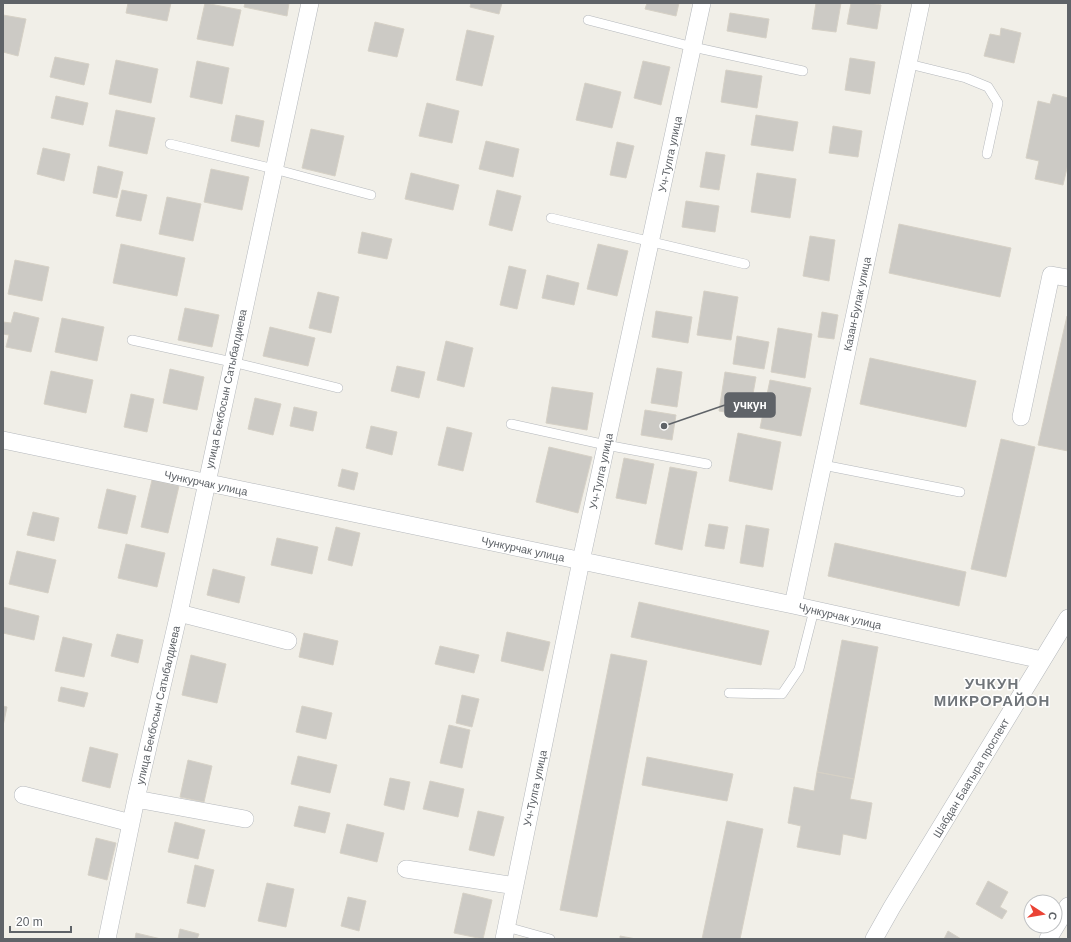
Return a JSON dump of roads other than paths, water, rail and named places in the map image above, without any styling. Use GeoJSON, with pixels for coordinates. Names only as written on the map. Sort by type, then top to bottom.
{"type":"FeatureCollection","features":[{"type":"Feature","properties":{"kind":"street","name":"улица Бекбосын Сатыбалдиева"},"geometry":{"type":"LineString","coordinates":[[108,939],[136,799],[179,613],[310,3]]}},
{"type":"Feature","properties":{"kind":"street","name":"Уч-Тулга улица"},"geometry":{"type":"LineString","coordinates":[[505,933],[581,561],[702,3]]}},
{"type":"Feature","properties":{"kind":"street","name":"Казан-Булак улица"},"geometry":{"type":"LineString","coordinates":[[793,605],[922,3]]}},
{"type":"Feature","properties":{"kind":"street"},"geometry":{"type":"LineString","coordinates":[[1020,417],[1051,275],[1068,278]]}},
{"type":"Feature","properties":{"kind":"street","name":"Чункурчак улица"},"geometry":{"type":"LineString","coordinates":[[3,440],[206,484],[793,605],[1042,660]]}},
{"type":"Feature","properties":{"kind":"street"},"geometry":{"type":"LineString","coordinates":[[179,613],[288,641]]}},
{"type":"Feature","properties":{"kind":"street","name":"Шабдан Баатыра проспект"},"geometry":{"type":"LineString","coordinates":[[874,939],[896,900],[1068,618]]}},
{"type":"Feature","properties":{"kind":"street"},"geometry":{"type":"LineString","coordinates":[[22,795],[131,823]]}},
{"type":"Feature","properties":{"kind":"street"},"geometry":{"type":"LineString","coordinates":[[136,799],[245,819]]}},
{"type":"Feature","properties":{"kind":"street"},"geometry":{"type":"LineString","coordinates":[[406,869],[515,886]]}},
{"type":"Feature","properties":{"kind":"street"},"geometry":{"type":"LineString","coordinates":[[1048,939],[1068,906]]}},
{"type":"Feature","properties":{"kind":"lane"},"geometry":{"type":"LineString","coordinates":[[588,20],[693,47],[804,71]]}},
{"type":"Feature","properties":{"kind":"lane"},"geometry":{"type":"LineString","coordinates":[[908,64],[966,78],[988,87],[998,103],[987,154]]}},
{"type":"Feature","properties":{"kind":"lane"},"geometry":{"type":"LineString","coordinates":[[170,144],[274,169],[371,195]]}},
{"type":"Feature","properties":{"kind":"lane"},"geometry":{"type":"LineString","coordinates":[[551,218],[746,264]]}},
{"type":"Feature","properties":{"kind":"lane"},"geometry":{"type":"LineString","coordinates":[[132,340],[232,362],[338,388]]}},
{"type":"Feature","properties":{"kind":"lane"},"geometry":{"type":"LineString","coordinates":[[511,424],[606,445],[707,464]]}},
{"type":"Feature","properties":{"kind":"lane"},"geometry":{"type":"LineString","coordinates":[[822,465],[960,492]]}},
{"type":"Feature","properties":{"kind":"lane"},"geometry":{"type":"LineString","coordinates":[[729,693],[782,694],[799,669],[814,610]]}},
{"type":"Feature","properties":{"kind":"lane"},"geometry":{"type":"LineString","coordinates":[[505,933],[550,939]]}},
{"type":"Feature","properties":{"kind":"place","name":"учкун"},"geometry":{"type":"Point","coordinates":[664,426]}},
{"type":"Feature","properties":{"kind":"district","name":"УЧКУН МИКРОРАЙОН"},"geometry":{"type":"Point","coordinates":[992,692]}}]}
